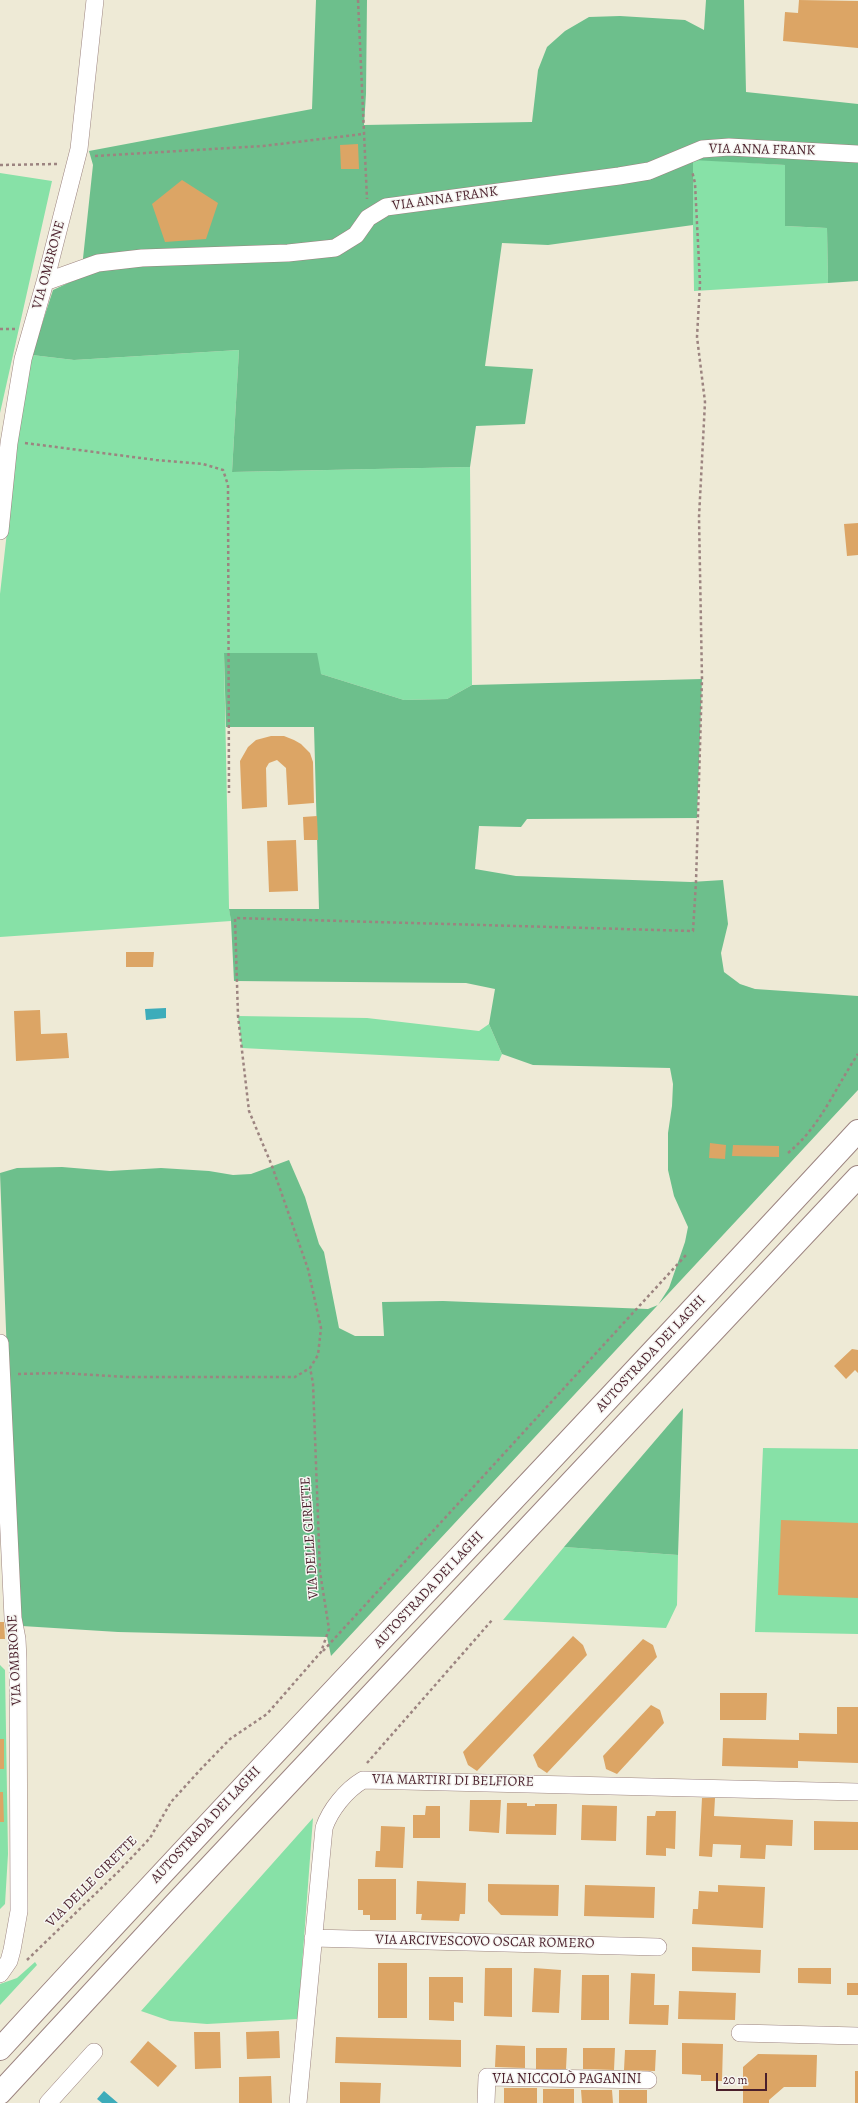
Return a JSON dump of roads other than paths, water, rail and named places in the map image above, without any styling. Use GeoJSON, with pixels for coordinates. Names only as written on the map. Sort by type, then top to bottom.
{"type":"FeatureCollection","features":[{"type":"Feature","properties":{"kind":"highway","name":"AUTOSTRADA DEI LAGHI"},"geometry":{"type":"LineString","coordinates":[[0,2049],[146,1890],[704,1298],[858,1131]]}},
{"type":"Feature","properties":{"kind":"highway"},"geometry":{"type":"LineString","coordinates":[[0,2093],[173,1906],[858,1177]]}},
{"type":"Feature","properties":{"kind":"street","name":"VIA OMBRONE"},"geometry":{"type":"LineString","coordinates":[[0,530],[4,444],[23,359],[76,164],[79,149],[95,0]]}},
{"type":"Feature","properties":{"kind":"street","name":"VIA ANNA FRANK"},"geometry":{"type":"LineString","coordinates":[[45,282],[98,262],[142,258],[288,253],[335,248],[356,235],[368,218],[386,206],[649,171],[702,149],[729,147],[858,154]]}},
{"type":"Feature","properties":{"kind":"street","name":"VIA OMBRONE"},"geometry":{"type":"LineString","coordinates":[[0,1343],[13,1618],[18,1649],[19,1792],[17,1927],[9,1960],[0,1974]]}},
{"type":"Feature","properties":{"kind":"street","name":"VIA MARTIRI DI BELFIORE"},"geometry":{"type":"LineString","coordinates":[[298,2103],[324,1828],[330,1815],[343,1798],[354,1786],[363,1780],[858,1792]]}},
{"type":"Feature","properties":{"kind":"street","name":"VIA ARCIVESCOVO OSCAR ROMERO"},"geometry":{"type":"LineString","coordinates":[[313,1938],[658,1946]]}},
{"type":"Feature","properties":{"kind":"street"},"geometry":{"type":"LineString","coordinates":[[740,2033],[858,2036]]}},
{"type":"Feature","properties":{"kind":"street"},"geometry":{"type":"LineString","coordinates":[[48,2103],[94,2052]]}},
{"type":"Feature","properties":{"kind":"street","name":"VIA NICCOLÒ PAGANINI"},"geometry":{"type":"LineString","coordinates":[[486,2103],[487,2077],[648,2080]]}},
{"type":"Feature","properties":{"kind":"water"},"geometry":{"type":"Polygon","coordinates":[[[166,1008],[166,1018],[146,1020],[145,1009],[166,1008]]]}},
{"type":"Feature","properties":{"kind":"water"},"geometry":{"type":"Polygon","coordinates":[[[104,2091],[118,2103],[102,2103],[97,2099],[104,2091]]]}}]}
